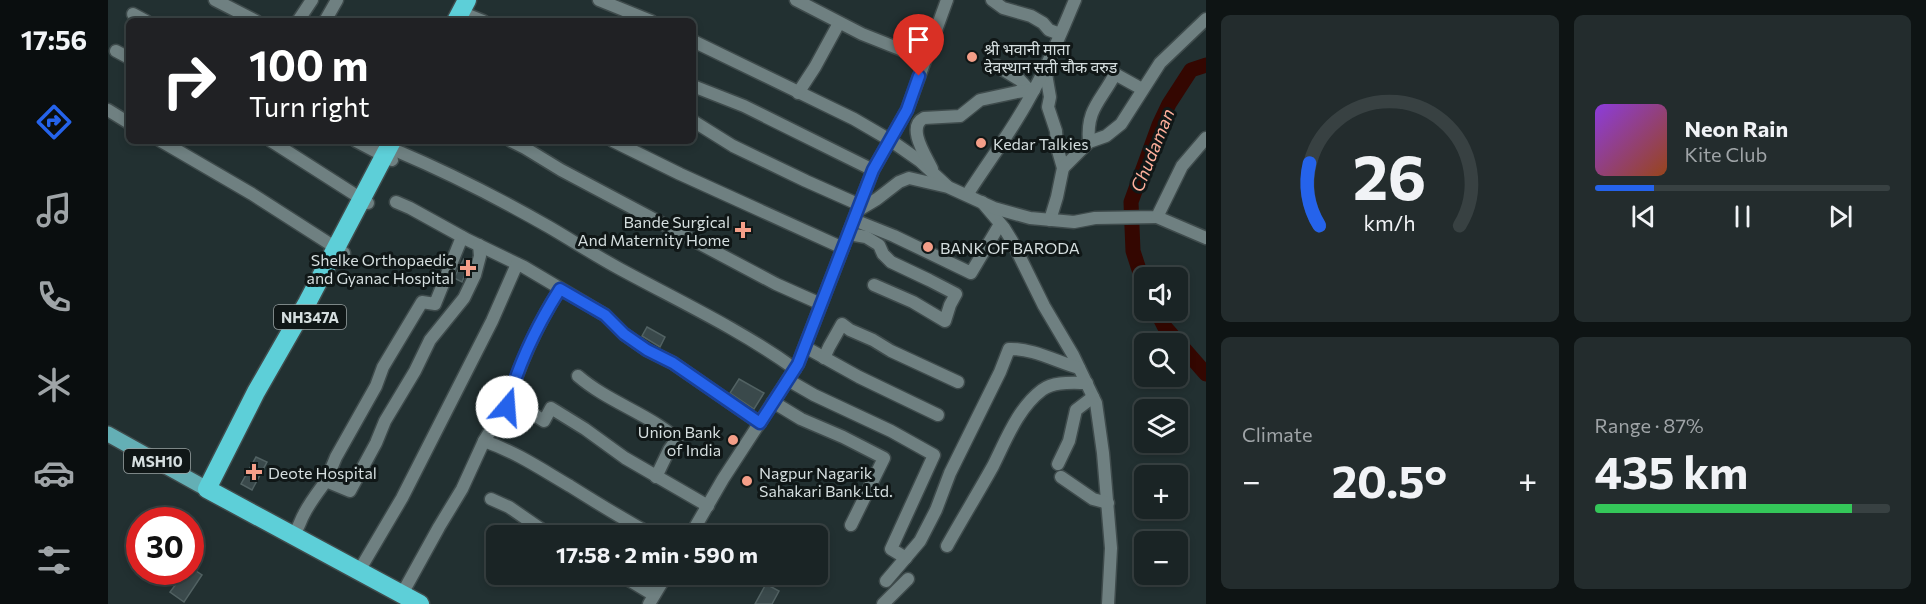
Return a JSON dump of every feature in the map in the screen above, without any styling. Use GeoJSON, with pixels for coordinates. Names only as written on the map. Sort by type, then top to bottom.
{"type":"FeatureCollection","features":[{"type":"Feature","properties":{"kind":"highway","name":"NH347A"},"geometry":{"type":"LineString","coordinates":[[213,492],[226,475],[393,150]]}},
{"type":"Feature","properties":{"kind":"highway"},"geometry":{"type":"LineString","coordinates":[[213,492],[420,604]]}},
{"type":"Feature","properties":{"kind":"main road","name":"MSH10"},"geometry":{"type":"LineString","coordinates":[[108,434],[213,492]]}},
{"type":"Feature","properties":{"kind":"street"},"geometry":{"type":"LineString","coordinates":[[215,0],[250,18]]}},
{"type":"Feature","properties":{"kind":"street"},"geometry":{"type":"LineString","coordinates":[[300,18],[312,0]]}},
{"type":"Feature","properties":{"kind":"street"},"geometry":{"type":"LineString","coordinates":[[327,18],[337,0]]}},
{"type":"Feature","properties":{"kind":"street"},"geometry":{"type":"LineString","coordinates":[[599,0],[644,18]]}},
{"type":"Feature","properties":{"kind":"street"},"geometry":{"type":"LineString","coordinates":[[796,0],[862,34],[925,59]]}},
{"type":"Feature","properties":{"kind":"street"},"geometry":{"type":"LineString","coordinates":[[697,525],[791,375],[805,348],[873,170],[907,110],[947,0]]}},
{"type":"Feature","properties":{"kind":"street"},"geometry":{"type":"LineString","coordinates":[[992,0],[1003,8],[1032,16],[1049,30],[1060,34]]}},
{"type":"Feature","properties":{"kind":"street"},"geometry":{"type":"LineString","coordinates":[[967,195],[999,148],[1045,68],[1075,0]]}},
{"type":"Feature","properties":{"kind":"street"},"geometry":{"type":"LineString","coordinates":[[133,14],[140,18]]}},
{"type":"Feature","properties":{"kind":"street"},"geometry":{"type":"LineString","coordinates":[[1063,168],[1089,142],[1106,136],[1121,124],[1160,63],[1206,19]]}},
{"type":"Feature","properties":{"kind":"street"},"geometry":{"type":"LineString","coordinates":[[798,93],[839,23]]}},
{"type":"Feature","properties":{"kind":"street"},"geometry":{"type":"LineString","coordinates":[[696,42],[854,119],[891,140],[920,161],[948,187]]}},
{"type":"Feature","properties":{"kind":"street"},"geometry":{"type":"LineString","coordinates":[[116,51],[126,56]]}},
{"type":"Feature","properties":{"kind":"street"},"geometry":{"type":"LineString","coordinates":[[997,66],[1032,90]]}},
{"type":"Feature","properties":{"kind":"street"},"geometry":{"type":"LineString","coordinates":[[1045,68],[1050,97],[1048,107],[1056,130],[1057,147],[1063,168],[1058,197],[1050,220]]}},
{"type":"Feature","properties":{"kind":"street"},"geometry":{"type":"LineString","coordinates":[[1089,142],[1088,128],[1095,104],[1115,74],[1142,89]]}},
{"type":"Feature","properties":{"kind":"street"},"geometry":{"type":"LineString","coordinates":[[696,87],[744,106],[873,170]]}},
{"type":"Feature","properties":{"kind":"street"},"geometry":{"type":"LineString","coordinates":[[936,175],[917,134],[917,125],[920,120],[960,116],[980,100],[1032,90]]}},
{"type":"Feature","properties":{"kind":"street"},"geometry":{"type":"LineString","coordinates":[[108,111],[126,121]]}},
{"type":"Feature","properties":{"kind":"street"},"geometry":{"type":"LineString","coordinates":[[696,123],[734,146],[840,197],[857,212],[894,236],[971,273],[1000,224]]}},
{"type":"Feature","properties":{"kind":"street"},"geometry":{"type":"LineString","coordinates":[[1151,218],[1182,166],[1206,138]]}},
{"type":"Feature","properties":{"kind":"street"},"geometry":{"type":"LineString","coordinates":[[166,144],[252,194],[340,250]]}},
{"type":"Feature","properties":{"kind":"street"},"geometry":{"type":"LineString","coordinates":[[276,144],[365,202]]}},
{"type":"Feature","properties":{"kind":"street"},"geometry":{"type":"LineString","coordinates":[[368,144],[393,150],[472,186],[579,247],[688,304],[774,354],[791,375],[814,395],[891,431],[934,455],[891,549],[906,558]]}},
{"type":"Feature","properties":{"kind":"street"},"geometry":{"type":"LineString","coordinates":[[516,144],[776,284],[821,304]]}},
{"type":"Feature","properties":{"kind":"street"},"geometry":{"type":"LineString","coordinates":[[619,144],[843,248]]}},
{"type":"Feature","properties":{"kind":"street"},"geometry":{"type":"LineString","coordinates":[[857,212],[899,182],[909,178],[948,187],[994,208],[1030,218],[1074,222],[1095,218],[1151,218],[1206,238]]}},
{"type":"Feature","properties":{"kind":"street"},"geometry":{"type":"LineString","coordinates":[[396,202],[518,264],[605,315],[624,334],[647,350],[673,363],[760,423]]}},
{"type":"Feature","properties":{"kind":"street"},"geometry":{"type":"LineString","coordinates":[[982,202],[1012,241],[1096,403],[1108,503],[1112,561],[1108,604]]}},
{"type":"Feature","properties":{"kind":"street"},"geometry":{"type":"LineString","coordinates":[[849,234],[866,237],[879,245],[883,254],[891,262],[956,294],[945,321],[913,302],[874,285]]}},
{"type":"Feature","properties":{"kind":"street"},"geometry":{"type":"LineString","coordinates":[[293,535],[300,527],[308,505],[326,481],[336,457],[412,315],[422,302],[435,304],[462,237]]}},
{"type":"Feature","properties":{"kind":"street"},"geometry":{"type":"LineString","coordinates":[[326,481],[350,491],[385,421],[415,371],[430,340],[464,298],[475,274],[480,256],[479,245]]}},
{"type":"Feature","properties":{"kind":"street"},"geometry":{"type":"LineString","coordinates":[[359,571],[402,498],[492,321],[518,264]]}},
{"type":"Feature","properties":{"kind":"street"},"geometry":{"type":"LineString","coordinates":[[507,407],[511,391],[538,326],[560,289]]}},
{"type":"Feature","properties":{"kind":"street"},"geometry":{"type":"LineString","coordinates":[[824,358],[842,324],[891,351],[958,382]]}},
{"type":"Feature","properties":{"kind":"street"},"geometry":{"type":"LineString","coordinates":[[805,348],[859,377],[938,414]]}},
{"type":"Feature","properties":{"kind":"street"},"geometry":{"type":"LineString","coordinates":[[886,581],[920,542],[1009,349],[1042,355],[1079,368]]}},
{"type":"Feature","properties":{"kind":"street"},"geometry":{"type":"LineString","coordinates":[[578,376],[586,384],[631,411],[652,420],[677,439],[656,477]]}},
{"type":"Feature","properties":{"kind":"street"},"geometry":{"type":"LineString","coordinates":[[947,546],[1023,410],[1043,389],[1063,383],[1087,383]]}},
{"type":"Feature","properties":{"kind":"street"},"geometry":{"type":"LineString","coordinates":[[1058,464],[1069,441],[1076,410],[1093,397]]}},
{"type":"Feature","properties":{"kind":"street"},"geometry":{"type":"LineString","coordinates":[[402,594],[438,527],[462,489],[484,441],[513,401],[544,421],[551,408],[656,477],[708,506]]}},
{"type":"Feature","properties":{"kind":"street"},"geometry":{"type":"LineString","coordinates":[[773,402],[801,419],[884,458],[851,525]]}},
{"type":"Feature","properties":{"kind":"street"},"geometry":{"type":"LineString","coordinates":[[484,441],[507,449],[531,462],[635,525]]}},
{"type":"Feature","properties":{"kind":"street"},"geometry":{"type":"LineString","coordinates":[[1061,477],[1093,499],[1108,503]]}},
{"type":"Feature","properties":{"kind":"street"},"geometry":{"type":"LineString","coordinates":[[491,499],[509,507],[535,525]]}},
{"type":"Feature","properties":{"kind":"street"},"geometry":{"type":"LineString","coordinates":[[883,604],[908,579]]}},
{"type":"Feature","properties":{"kind":"street"},"geometry":{"type":"LineString","coordinates":[[633,585],[652,600],[661,585]]}},
{"type":"Feature","properties":{"kind":"building"},"geometry":{"type":"Polygon","coordinates":[[[464,259],[470,262],[462,282],[454,278],[464,259]]]}},
{"type":"Feature","properties":{"kind":"building"},"geometry":{"type":"Polygon","coordinates":[[[647,327],[665,337],[660,347],[642,336],[647,327]]]}},
{"type":"Feature","properties":{"kind":"building"},"geometry":{"type":"Polygon","coordinates":[[[739,379],[764,393],[754,409],[730,393],[739,379]]]}},
{"type":"Feature","properties":{"kind":"building"},"geometry":{"type":"Polygon","coordinates":[[[256,457],[267,462],[252,490],[241,484],[256,457]]]}},
{"type":"Feature","properties":{"kind":"building"},"geometry":{"type":"Polygon","coordinates":[[[175,585],[195,585],[184,602],[170,592],[175,585]]]}},
{"type":"Feature","properties":{"kind":"building"},"geometry":{"type":"Polygon","coordinates":[[[765,585],[779,591],[772,604],[755,604],[765,585]]]}},
{"type":"Feature","properties":{"kind":"waterway","name":"Chudaman"},"geometry":{"type":"LineString","coordinates":[[1138,267],[1133,251],[1131,202],[1169,104],[1191,70],[1206,65]]}},
{"type":"Feature","properties":{"kind":"waterway","name":"Chudaman"},"geometry":{"type":"LineString","coordinates":[[1162,321],[1206,374]]}},
{"type":"Feature","properties":{"kind":"place","name":"श्री भवानी माता देवस्थान सती चौक वरुड"},"geometry":{"type":"Point","coordinates":[972,57]}},
{"type":"Feature","properties":{"kind":"place","name":"Kedar Talkies"},"geometry":{"type":"Point","coordinates":[981,143]}},
{"type":"Feature","properties":{"kind":"place","name":"Bande Surgical And Maternity Home"},"geometry":{"type":"Point","coordinates":[743,230]}},
{"type":"Feature","properties":{"kind":"place","name":"BANK OF BARODA"},"geometry":{"type":"Point","coordinates":[928,247]}},
{"type":"Feature","properties":{"kind":"place","name":"Shelke Orthopaedic and Gyanac Hospital"},"geometry":{"type":"Point","coordinates":[468,268]}},
{"type":"Feature","properties":{"kind":"place","name":"Union Bank of India"},"geometry":{"type":"Point","coordinates":[733,440]}},
{"type":"Feature","properties":{"kind":"place","name":"Deote Hospital"},"geometry":{"type":"Point","coordinates":[254,472]}},
{"type":"Feature","properties":{"kind":"place","name":"Nagpur Nagarik Sahakari Bank Ltd."},"geometry":{"type":"Point","coordinates":[747,481]}},
{"type":"Feature","properties":{"kind":"route"},"geometry":{"type":"LineString","coordinates":[[507,407],[511,391],[538,326],[560,289],[605,315],[624,334],[647,350],[673,363],[760,423],[798,364],[873,170],[907,110],[919,76]]}}]}
